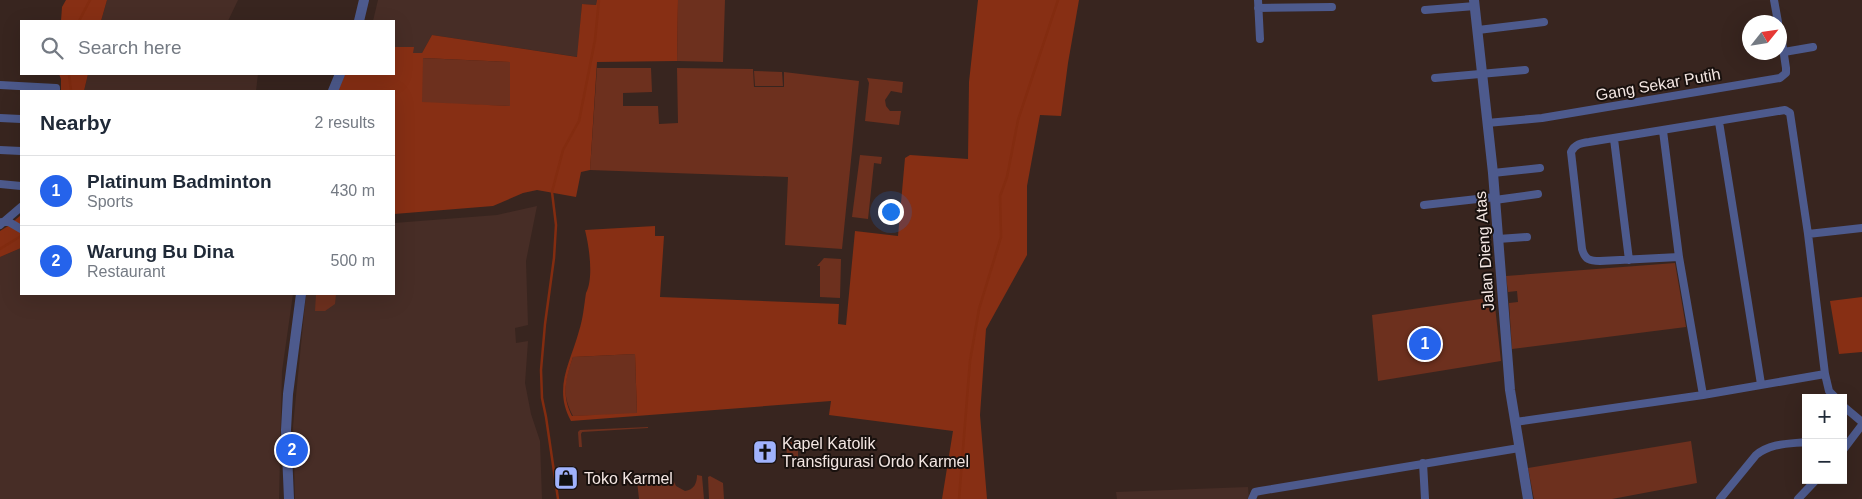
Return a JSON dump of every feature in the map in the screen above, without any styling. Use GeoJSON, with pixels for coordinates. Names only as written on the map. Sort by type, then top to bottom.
{"type":"FeatureCollection","features":[{"type":"Feature","properties":{"kind":"street"},"geometry":{"type":"LineString","coordinates":[[359,20],[364,0]]}},
{"type":"Feature","properties":{"kind":"street"},"geometry":{"type":"LineString","coordinates":[[1774,0],[1777,15]]}},
{"type":"Feature","properties":{"kind":"street"},"geometry":{"type":"LineString","coordinates":[[1425,10],[1475,3]]}},
{"type":"Feature","properties":{"kind":"street","name":"Jalan Dieng Atas"},"geometry":{"type":"LineString","coordinates":[[1475,3],[1493,173],[1501,295],[1510,390],[1528,499]]}},
{"type":"Feature","properties":{"kind":"street"},"geometry":{"type":"LineString","coordinates":[[1260,39],[1258,4],[1332,7]]}},
{"type":"Feature","properties":{"kind":"street"},"geometry":{"type":"LineString","coordinates":[[1478,30],[1544,22]]}},
{"type":"Feature","properties":{"kind":"street"},"geometry":{"type":"LineString","coordinates":[[1787,51],[1813,47]]}},
{"type":"Feature","properties":{"kind":"street","name":"Gang Sekar Putih"},"geometry":{"type":"LineString","coordinates":[[1487,124],[1542,118],[1780,78],[1786,73],[1785,60]]}},
{"type":"Feature","properties":{"kind":"street"},"geometry":{"type":"LineString","coordinates":[[1434,78],[1482,72],[1525,70]]}},
{"type":"Feature","properties":{"kind":"street"},"geometry":{"type":"LineString","coordinates":[[333,90],[340,75]]}},
{"type":"Feature","properties":{"kind":"street"},"geometry":{"type":"LineString","coordinates":[[0,85],[56,88],[56,90]]}},
{"type":"Feature","properties":{"kind":"street"},"geometry":{"type":"LineString","coordinates":[[1679,257],[1589,260],[1582,249],[1571,152],[1578,144],[1785,110],[1790,113],[1808,234],[1825,374],[1829,391],[1832,394]]}},
{"type":"Feature","properties":{"kind":"street"},"geometry":{"type":"LineString","coordinates":[[0,118],[20,119]]}},
{"type":"Feature","properties":{"kind":"street"},"geometry":{"type":"LineString","coordinates":[[1718,122],[1761,384]]}},
{"type":"Feature","properties":{"kind":"street"},"geometry":{"type":"LineString","coordinates":[[1664,131],[1679,257],[1703,395]]}},
{"type":"Feature","properties":{"kind":"street"},"geometry":{"type":"LineString","coordinates":[[1614,139],[1629,260]]}},
{"type":"Feature","properties":{"kind":"street"},"geometry":{"type":"LineString","coordinates":[[0,150],[20,151]]}},
{"type":"Feature","properties":{"kind":"street"},"geometry":{"type":"LineString","coordinates":[[1493,173],[1540,168]]}},
{"type":"Feature","properties":{"kind":"street"},"geometry":{"type":"LineString","coordinates":[[0,184],[20,186]]}},
{"type":"Feature","properties":{"kind":"street"},"geometry":{"type":"LineString","coordinates":[[1424,205],[1538,194]]}},
{"type":"Feature","properties":{"kind":"street"},"geometry":{"type":"LineString","coordinates":[[2,223],[20,207]]}},
{"type":"Feature","properties":{"kind":"street"},"geometry":{"type":"LineString","coordinates":[[2,223],[14,225],[20,228]]}},
{"type":"Feature","properties":{"kind":"street"},"geometry":{"type":"LineString","coordinates":[[1808,234],[1862,228]]}},
{"type":"Feature","properties":{"kind":"street"},"geometry":{"type":"LineString","coordinates":[[1498,239],[1526,237]]}},
{"type":"Feature","properties":{"kind":"street"},"geometry":{"type":"LineString","coordinates":[[288,499],[286,436],[288,394],[290,365],[301,295]]}},
{"type":"Feature","properties":{"kind":"street"},"geometry":{"type":"LineString","coordinates":[[1515,422],[1703,395],[1825,374]]}},
{"type":"Feature","properties":{"kind":"street"},"geometry":{"type":"LineString","coordinates":[[1847,410],[1862,424],[1847,445]]}},
{"type":"Feature","properties":{"kind":"street"},"geometry":{"type":"LineString","coordinates":[[1847,438],[1853,437]]}},
{"type":"Feature","properties":{"kind":"street"},"geometry":{"type":"LineString","coordinates":[[1720,499],[1756,455],[1764,449],[1771,446],[1802,442]]}},
{"type":"Feature","properties":{"kind":"street"},"geometry":{"type":"LineString","coordinates":[[1252,499],[1255,492],[1260,491],[1519,448]]}},
{"type":"Feature","properties":{"kind":"street"},"geometry":{"type":"LineString","coordinates":[[1423,463],[1425,499]]}},
{"type":"Feature","properties":{"kind":"street"},"geometry":{"type":"LineString","coordinates":[[1799,498],[1812,484]]}},
{"type":"Feature","properties":{"kind":"shaded area"},"geometry":{"type":"Polygon","coordinates":[[[66,0],[107,0],[101,20],[61,20],[62,7],[66,0]]]}},
{"type":"Feature","properties":{"kind":"shaded area"},"geometry":{"type":"Polygon","coordinates":[[[107,0],[238,0],[228,20],[101,20],[107,0]]]}},
{"type":"Feature","properties":{"kind":"shaded area"},"geometry":{"type":"Polygon","coordinates":[[[378,0],[597,0],[596,5],[582,4],[578,57],[432,35],[422,53],[413,53],[413,47],[395,47],[395,20],[373,20],[378,0]]]}},
{"type":"Feature","properties":{"kind":"shaded area"},"geometry":{"type":"Polygon","coordinates":[[[597,0],[678,0],[677,61],[597,62],[590,170],[581,172],[576,197],[537,190],[523,193],[493,206],[395,214],[395,90],[338,90],[345,75],[395,75],[395,47],[414,47],[413,53],[422,53],[432,35],[577,57],[582,4],[596,5],[597,0]],[[423,58],[422,102],[510,106],[510,62],[423,58]]]}},
{"type":"Feature","properties":{"kind":"shaded area"},"geometry":{"type":"Polygon","coordinates":[[[678,0],[725,0],[723,62],[677,61],[678,0]]]}},
{"type":"Feature","properties":{"kind":"shaded area"},"geometry":{"type":"Polygon","coordinates":[[[978,0],[1079,0],[1061,116],[1040,115],[1027,186],[1027,255],[986,329],[980,415],[987,499],[942,499],[953,431],[829,415],[831,401],[571,421],[563,398],[563,387],[580,326],[590,279],[589,253],[585,230],[655,226],[655,236],[664,236],[660,297],[839,304],[838,324],[846,325],[855,231],[898,236],[905,158],[910,155],[968,159],[969,82],[978,0]],[[635,354],[573,357],[566,386],[567,401],[572,416],[637,413],[635,354]]]}},
{"type":"Feature","properties":{"kind":"shaded area"},"geometry":{"type":"Polygon","coordinates":[[[422,58],[511,62],[510,106],[422,103],[422,58]]]}},
{"type":"Feature","properties":{"kind":"shaded area"},"geometry":{"type":"Polygon","coordinates":[[[597,68],[651,68],[652,92],[623,93],[623,106],[658,106],[659,124],[678,123],[677,68],[753,69],[754,87],[784,87],[784,72],[859,81],[842,249],[785,245],[788,177],[590,170],[597,68]]]}},
{"type":"Feature","properties":{"kind":"shaded area"},"geometry":{"type":"Polygon","coordinates":[[[754,71],[782,72],[783,86],[755,86],[754,71]]]}},
{"type":"Feature","properties":{"kind":"shaded area"},"geometry":{"type":"Polygon","coordinates":[[[59,75],[88,75],[84,90],[61,90],[59,75]]]}},
{"type":"Feature","properties":{"kind":"shaded area"},"geometry":{"type":"Polygon","coordinates":[[[88,75],[258,75],[256,90],[84,90],[88,75]]]}},
{"type":"Feature","properties":{"kind":"shaded area"},"geometry":{"type":"Polygon","coordinates":[[[867,78],[903,82],[902,93],[891,91],[885,100],[886,106],[890,111],[901,111],[899,125],[865,121],[869,83],[867,78]]]}},
{"type":"Feature","properties":{"kind":"shaded area"},"geometry":{"type":"Polygon","coordinates":[[[860,155],[882,157],[881,164],[874,163],[868,219],[852,217],[860,155]]]}},
{"type":"Feature","properties":{"kind":"shaded area"},"geometry":{"type":"Polygon","coordinates":[[[537,206],[526,261],[528,325],[515,328],[516,343],[528,341],[525,383],[531,414],[540,441],[542,499],[295,499],[293,426],[306,295],[395,295],[395,223],[497,215],[537,206]]]}},
{"type":"Feature","properties":{"kind":"shaded area"},"geometry":{"type":"Polygon","coordinates":[[[20,216],[20,248],[0,257],[0,231],[20,216]]]}},
{"type":"Feature","properties":{"kind":"shaded area"},"geometry":{"type":"Polygon","coordinates":[[[20,248],[20,295],[293,295],[282,371],[279,499],[0,499],[0,257],[20,248]]]}},
{"type":"Feature","properties":{"kind":"shaded area"},"geometry":{"type":"Polygon","coordinates":[[[824,258],[841,259],[840,298],[820,297],[820,266],[817,266],[824,258]]]}},
{"type":"Feature","properties":{"kind":"shaded area"},"geometry":{"type":"Polygon","coordinates":[[[1675,263],[1686,327],[1512,349],[1509,303],[1518,302],[1517,291],[1508,292],[1506,276],[1675,263]]]}},
{"type":"Feature","properties":{"kind":"shaded area"},"geometry":{"type":"Polygon","coordinates":[[[316,295],[336,295],[335,304],[325,311],[315,311],[316,295]]]}},
{"type":"Feature","properties":{"kind":"shaded area"},"geometry":{"type":"Polygon","coordinates":[[[1494,297],[1501,361],[1378,381],[1372,315],[1494,297]]]}},
{"type":"Feature","properties":{"kind":"shaded area"},"geometry":{"type":"Polygon","coordinates":[[[1862,297],[1862,352],[1839,354],[1830,301],[1862,297]]]}},
{"type":"Feature","properties":{"kind":"shaded area"},"geometry":{"type":"Polygon","coordinates":[[[635,354],[637,414],[573,416],[567,400],[566,386],[573,357],[635,354]]]}},
{"type":"Feature","properties":{"kind":"shaded area"},"geometry":{"type":"Polygon","coordinates":[[[648,427],[582,432],[582,447],[579,447],[578,432],[580,430],[648,427]]]}},
{"type":"Feature","properties":{"kind":"shaded area"},"geometry":{"type":"Polygon","coordinates":[[[1691,441],[1697,483],[1612,499],[1534,499],[1528,468],[1691,441]]]}},
{"type":"Feature","properties":{"kind":"shaded area"},"geometry":{"type":"Polygon","coordinates":[[[786,442],[798,442],[798,457],[787,457],[786,442]]]}},
{"type":"Feature","properties":{"kind":"shaded area"},"geometry":{"type":"Polygon","coordinates":[[[697,475],[702,476],[704,499],[639,499],[637,481],[672,478],[676,486],[685,491],[694,486],[697,475]]]}},
{"type":"Feature","properties":{"kind":"shaded area"},"geometry":{"type":"Polygon","coordinates":[[[710,476],[723,483],[724,499],[709,499],[708,477],[710,476]]]}},
{"type":"Feature","properties":{"kind":"shaded area"},"geometry":{"type":"Polygon","coordinates":[[[1248,487],[1249,499],[1117,499],[1116,492],[1248,487]]]}},
{"type":"Feature","properties":{"kind":"waterway"},"geometry":{"type":"LineString","coordinates":[[80,20],[90,0]]}},
{"type":"Feature","properties":{"kind":"waterway"},"geometry":{"type":"LineString","coordinates":[[558,499],[542,398],[541,370],[554,258],[556,225],[552,192],[563,150],[579,121],[595,40],[599,0]]}},
{"type":"Feature","properties":{"kind":"waterway"},"geometry":{"type":"LineString","coordinates":[[959,499],[970,361],[979,309],[1001,237],[1000,196],[1007,177],[1018,120],[1058,0]]}},
{"type":"Feature","properties":{"kind":"waterway"},"geometry":{"type":"LineString","coordinates":[[69,75],[71,90]]}},
{"type":"Feature","properties":{"kind":"waterway"},"geometry":{"type":"LineString","coordinates":[[0,249],[20,237]]}},
{"type":"Feature","properties":{"kind":"place","name":"Platinum Badminton"},"geometry":{"type":"Point","coordinates":[1425,344]}},
{"type":"Feature","properties":{"kind":"place","name":"Warung Bu Dina"},"geometry":{"type":"Point","coordinates":[292,450]}},
{"type":"Feature","properties":{"kind":"place","name":"Kapel Katolik Transfigurasi Ordo Karmel"},"geometry":{"type":"Point","coordinates":[765,452]}},
{"type":"Feature","properties":{"kind":"place","name":"Toko Karmel"},"geometry":{"type":"Point","coordinates":[566,478]}}]}
